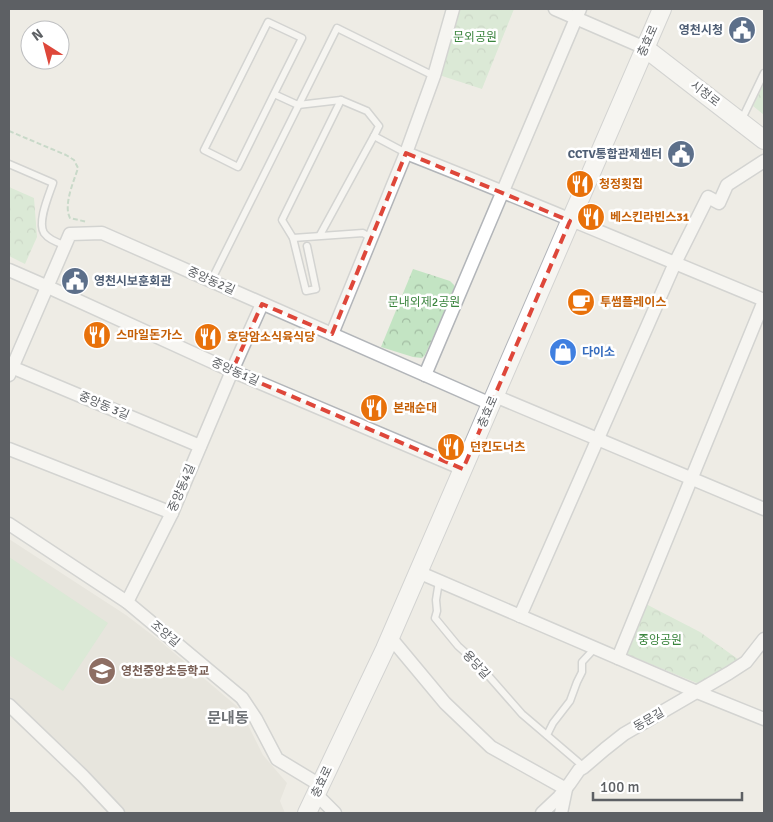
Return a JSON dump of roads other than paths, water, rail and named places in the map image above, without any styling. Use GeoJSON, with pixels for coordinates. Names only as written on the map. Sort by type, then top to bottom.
{"type":"FeatureCollection","features":[{"type":"Feature","properties":{"kind":"street"},"geometry":{"type":"LineString","coordinates":[[332,334],[406,153],[434,76],[453,9]]}},
{"type":"Feature","properties":{"kind":"street"},"geometry":{"type":"LineString","coordinates":[[555,9],[578,13],[645,48]]}},
{"type":"Feature","properties":{"kind":"street","name":"충효로"},"geometry":{"type":"LineString","coordinates":[[307,813],[390,637],[662,9]]}},
{"type":"Feature","properties":{"kind":"street"},"geometry":{"type":"LineString","coordinates":[[425,375],[578,13]]}},
{"type":"Feature","properties":{"kind":"street","name":"시청로"},"geometry":{"type":"LineString","coordinates":[[645,48],[764,140]]}},
{"type":"Feature","properties":{"kind":"street"},"geometry":{"type":"LineString","coordinates":[[406,153],[764,300],[618,658]]}},
{"type":"Feature","properties":{"kind":"street"},"geometry":{"type":"LineString","coordinates":[[520,616],[676,263],[708,197],[718,203],[728,185],[764,161]]}},
{"type":"Feature","properties":{"kind":"street","name":"중앙동2길"},"geometry":{"type":"LineString","coordinates":[[65,246],[70,234],[102,233],[425,375],[598,439],[764,509]]}},
{"type":"Feature","properties":{"kind":"street"},"geometry":{"type":"LineString","coordinates":[[10,370],[65,246]]}},
{"type":"Feature","properties":{"kind":"street","name":"중앙동1길"},"geometry":{"type":"LineString","coordinates":[[9,270],[232,371],[463,469]]}},
{"type":"Feature","properties":{"kind":"street","name":"중앙동4길"},"geometry":{"type":"LineString","coordinates":[[128,602],[172,513],[262,304]]}},
{"type":"Feature","properties":{"kind":"street","name":"중앙동 3길"},"geometry":{"type":"LineString","coordinates":[[10,370],[200,446]]}},
{"type":"Feature","properties":{"kind":"street"},"geometry":{"type":"LineString","coordinates":[[9,449],[172,513]]}},
{"type":"Feature","properties":{"kind":"street","name":"조양길"},"geometry":{"type":"LineString","coordinates":[[9,524],[128,602],[242,698],[256,719],[277,759],[318,790],[335,813]]}},
{"type":"Feature","properties":{"kind":"street"},"geometry":{"type":"LineString","coordinates":[[418,572],[764,719]]}},
{"type":"Feature","properties":{"kind":"street"},"geometry":{"type":"LineString","coordinates":[[390,637],[445,703],[491,747],[566,788],[561,813]]}},
{"type":"Feature","properties":{"kind":"street","name":"동문길"},"geometry":{"type":"LineString","coordinates":[[542,813],[566,788],[579,770],[604,748],[624,734],[746,662],[764,638]]}},
{"type":"Feature","properties":{"kind":"street"},"geometry":{"type":"LineString","coordinates":[[9,705],[83,776],[118,813]]}},
{"type":"Feature","properties":{"kind":"lane"},"geometry":{"type":"LineString","coordinates":[[268,22],[302,38],[274,94],[238,167],[204,150],[268,22]]}},
{"type":"Feature","properties":{"kind":"lane"},"geometry":{"type":"LineString","coordinates":[[211,281],[337,28],[434,76]]}},
{"type":"Feature","properties":{"kind":"lane"},"geometry":{"type":"LineString","coordinates":[[741,122],[764,73]]}},
{"type":"Feature","properties":{"kind":"lane"},"geometry":{"type":"LineString","coordinates":[[274,94],[298,105],[341,100],[367,111],[378,126],[320,235]]}},
{"type":"Feature","properties":{"kind":"lane"},"geometry":{"type":"LineString","coordinates":[[307,246],[316,289],[306,291],[293,238],[282,220],[341,100]]}},
{"type":"Feature","properties":{"kind":"lane"},"geometry":{"type":"LineString","coordinates":[[374,136],[406,153]]}},
{"type":"Feature","properties":{"kind":"lane"},"geometry":{"type":"LineString","coordinates":[[9,164],[53,183],[43,213],[42,226],[44,233],[51,240],[65,246]]}},
{"type":"Feature","properties":{"kind":"lane"},"geometry":{"type":"LineString","coordinates":[[293,238],[363,233],[371,238]]}},
{"type":"Feature","properties":{"kind":"lane","name":"용당길"},"geometry":{"type":"LineString","coordinates":[[439,581],[436,600],[438,611],[435,618],[458,646],[478,665],[522,714],[584,767]]}},
{"type":"Feature","properties":{"kind":"lane"},"geometry":{"type":"LineString","coordinates":[[547,735],[553,723],[570,701],[582,672],[582,662],[595,648]]}},
{"type":"Feature","properties":{"kind":"place","name":"영천시청"},"geometry":{"type":"Point","coordinates":[742,30]}},
{"type":"Feature","properties":{"kind":"place","name":"CCTV통합관제센터"},"geometry":{"type":"Point","coordinates":[681,154]}},
{"type":"Feature","properties":{"kind":"place","name":"청정횟집"},"geometry":{"type":"Point","coordinates":[580,184]}},
{"type":"Feature","properties":{"kind":"place","name":"베스킨라빈스31"},"geometry":{"type":"Point","coordinates":[591,217]}},
{"type":"Feature","properties":{"kind":"place","name":"영천시보훈회관"},"geometry":{"type":"Point","coordinates":[75,281]}},
{"type":"Feature","properties":{"kind":"place","name":"투썸플레이스"},"geometry":{"type":"Point","coordinates":[581,302]}},
{"type":"Feature","properties":{"kind":"place","name":"스마일돈가스"},"geometry":{"type":"Point","coordinates":[97,335]}},
{"type":"Feature","properties":{"kind":"place","name":"호당암소식육식당"},"geometry":{"type":"Point","coordinates":[208,337]}},
{"type":"Feature","properties":{"kind":"place","name":"다이소"},"geometry":{"type":"Point","coordinates":[563,352]}},
{"type":"Feature","properties":{"kind":"place","name":"본래순대"},"geometry":{"type":"Point","coordinates":[374,408]}},
{"type":"Feature","properties":{"kind":"place","name":"던킨도너츠"},"geometry":{"type":"Point","coordinates":[451,447]}},
{"type":"Feature","properties":{"kind":"place","name":"영천중앙초등학교"},"geometry":{"type":"Point","coordinates":[102,671]}},
{"type":"Feature","properties":{"kind":"district","name":"문내동"},"geometry":{"type":"Point","coordinates":[228,718]}},
{"type":"Feature","properties":{"kind":"park label","name":"문외공원"},"geometry":{"type":"Point","coordinates":[475,37]}},
{"type":"Feature","properties":{"kind":"park label","name":"문내외제2공원"},"geometry":{"type":"Point","coordinates":[424,302]}},
{"type":"Feature","properties":{"kind":"park label","name":"중앙공원"},"geometry":{"type":"Point","coordinates":[660,640]}}]}
